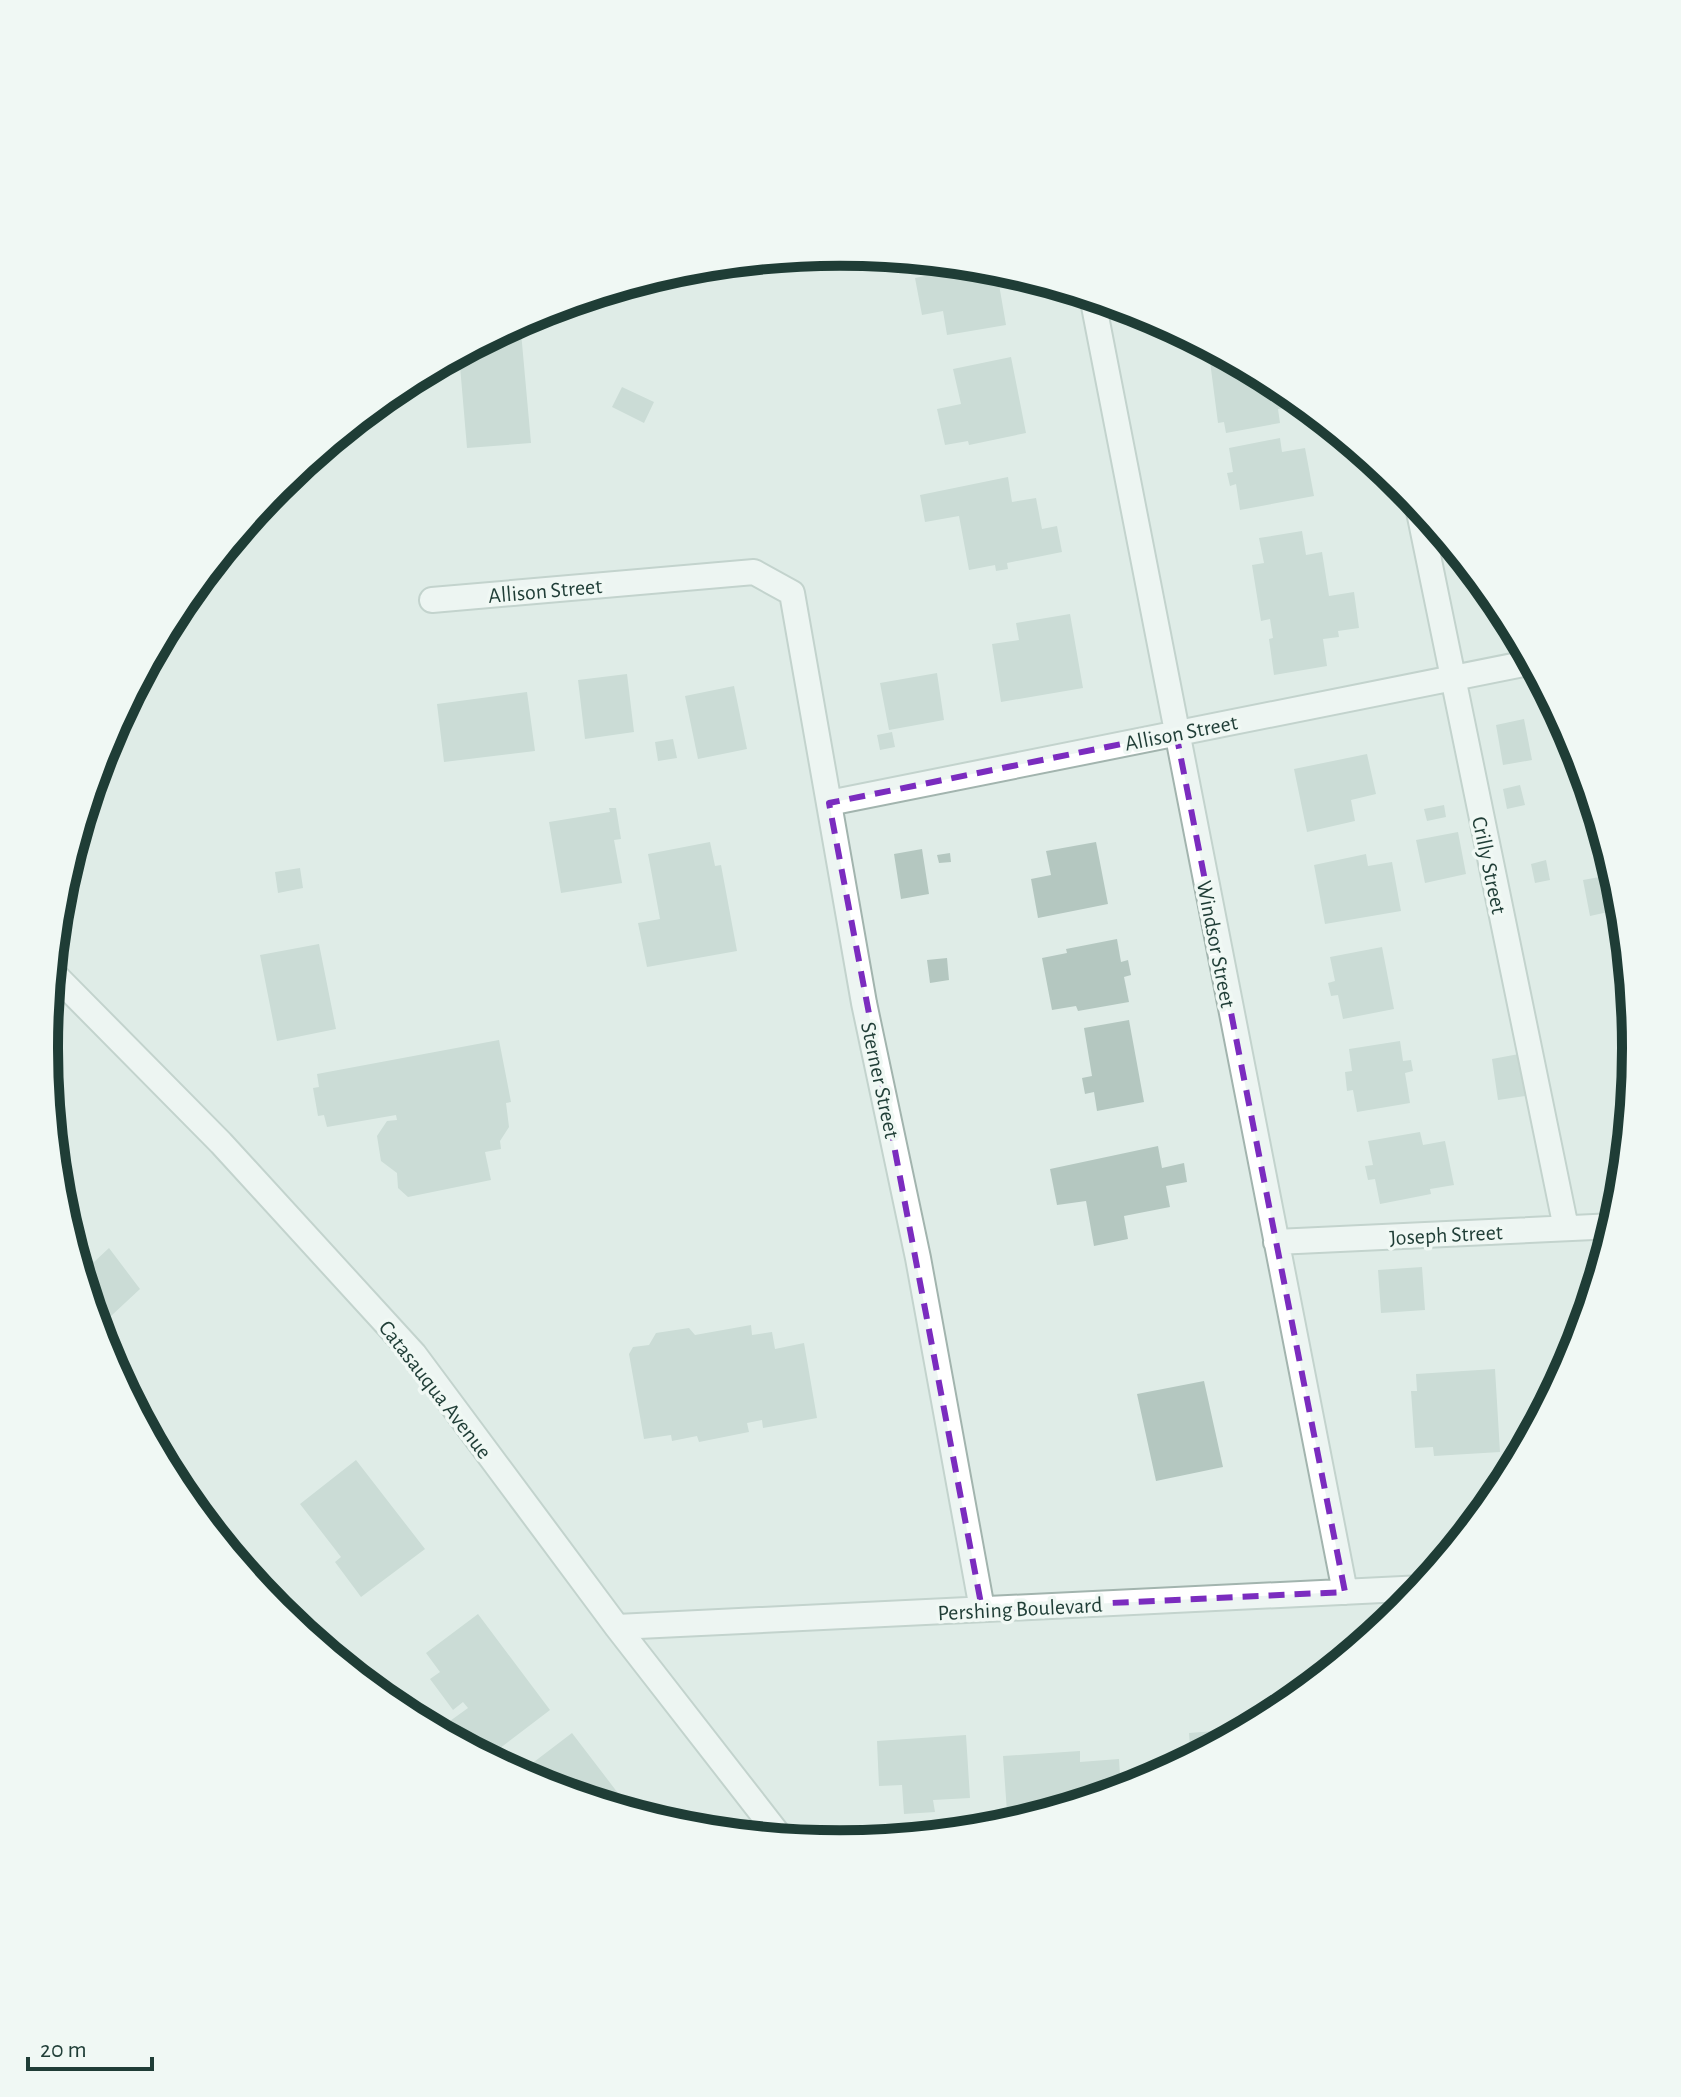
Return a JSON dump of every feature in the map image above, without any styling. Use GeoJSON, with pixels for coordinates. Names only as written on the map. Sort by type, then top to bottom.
{"type":"FeatureCollection","features":[{"type":"Feature","properties":{"kind":"street","name":"Windsor Street"},"geometry":{"type":"LineString","coordinates":[[1094,309],[1345,1592]]}},
{"type":"Feature","properties":{"kind":"street","name":"Crilly Street"},"geometry":{"type":"LineString","coordinates":[[1421,525],[1566,1228]]}},
{"type":"Feature","properties":{"kind":"street","name":"Allison Street"},"geometry":{"type":"LineString","coordinates":[[432,600],[754,572]]}},
{"type":"Feature","properties":{"kind":"street","name":"Sterner Street"},"geometry":{"type":"LineString","coordinates":[[754,572],[792,593],[864,1003],[918,1258],[982,1609]]}},
{"type":"Feature","properties":{"kind":"street","name":"Allison Street"},"geometry":{"type":"LineString","coordinates":[[829,803],[1522,664]]}},
{"type":"Feature","properties":{"kind":"street","name":"Catasauqua Avenue"},"geometry":{"type":"LineString","coordinates":[[62,982],[221,1143],[414,1354],[617,1627],[773,1827]]}},
{"type":"Feature","properties":{"kind":"street","name":"Joseph Street"},"geometry":{"type":"LineString","coordinates":[[1276,1242],[1602,1227]]}},
{"type":"Feature","properties":{"kind":"street","name":"Pershing Boulevard"},"geometry":{"type":"LineString","coordinates":[[617,1627],[1406,1589]]}},
{"type":"Feature","properties":{"kind":"highlighted area"},"geometry":{"type":"Polygon","coordinates":[[[1176,733],[1345,1592],[982,1609],[829,803],[1176,733]]]}},
{"type":"Feature","properties":{"kind":"building"},"geometry":{"type":"Polygon","coordinates":[[[935,274],[999,282],[1006,325],[947,335],[943,311],[922,315],[915,278],[935,274]]]}},
{"type":"Feature","properties":{"kind":"building"},"geometry":{"type":"Polygon","coordinates":[[[521,335],[531,443],[467,448],[460,365],[521,335]]]}},
{"type":"Feature","properties":{"kind":"building"},"geometry":{"type":"Polygon","coordinates":[[[1011,357],[1026,433],[969,445],[968,441],[945,445],[937,409],[961,404],[953,369],[1011,357]]]}},
{"type":"Feature","properties":{"kind":"building"},"geometry":{"type":"Polygon","coordinates":[[[1210,359],[1288,407],[1278,409],[1280,423],[1226,433],[1224,422],[1218,423],[1210,359]]]}},
{"type":"Feature","properties":{"kind":"building"},"geometry":{"type":"Polygon","coordinates":[[[622,387],[654,402],[644,423],[612,407],[622,387]]]}},
{"type":"Feature","properties":{"kind":"building"},"geometry":{"type":"Polygon","coordinates":[[[1280,438],[1282,452],[1305,448],[1314,496],[1240,510],[1236,484],[1230,486],[1227,473],[1233,472],[1229,448],[1280,438]]]}},
{"type":"Feature","properties":{"kind":"building"},"geometry":{"type":"Polygon","coordinates":[[[1008,477],[1012,502],[1036,498],[1042,529],[1057,526],[1062,552],[1007,563],[1008,569],[996,571],[995,565],[969,570],[959,516],[925,522],[920,495],[1008,477]]]}},
{"type":"Feature","properties":{"kind":"building"},"geometry":{"type":"Polygon","coordinates":[[[1302,531],[1306,555],[1322,552],[1329,596],[1354,592],[1359,628],[1338,631],[1339,637],[1323,639],[1327,666],[1274,675],[1269,639],[1273,638],[1270,619],[1261,621],[1252,565],[1264,563],[1259,538],[1302,531]]]}},
{"type":"Feature","properties":{"kind":"building"},"geometry":{"type":"Polygon","coordinates":[[[1070,614],[1083,688],[1001,702],[992,644],[1019,640],[1016,623],[1070,614]]]}},
{"type":"Feature","properties":{"kind":"building"},"geometry":{"type":"Polygon","coordinates":[[[937,673],[944,720],[889,730],[880,683],[937,673]]]}},
{"type":"Feature","properties":{"kind":"building"},"geometry":{"type":"Polygon","coordinates":[[[627,674],[634,732],[585,739],[578,680],[627,674]]]}},
{"type":"Feature","properties":{"kind":"building"},"geometry":{"type":"Polygon","coordinates":[[[734,686],[747,749],[698,759],[685,696],[734,686]]]}},
{"type":"Feature","properties":{"kind":"building"},"geometry":{"type":"Polygon","coordinates":[[[527,692],[535,751],[444,762],[437,704],[527,692]]]}},
{"type":"Feature","properties":{"kind":"building"},"geometry":{"type":"Polygon","coordinates":[[[1524,719],[1532,760],[1503,765],[1496,725],[1524,719]]]}},
{"type":"Feature","properties":{"kind":"building"},"geometry":{"type":"Polygon","coordinates":[[[892,732],[895,747],[880,750],[877,735],[892,732]]]}},
{"type":"Feature","properties":{"kind":"building"},"geometry":{"type":"Polygon","coordinates":[[[673,739],[677,758],[658,761],[655,742],[673,739]]]}},
{"type":"Feature","properties":{"kind":"building"},"geometry":{"type":"Polygon","coordinates":[[[1367,754],[1376,794],[1351,800],[1355,821],[1307,832],[1294,769],[1367,754]]]}},
{"type":"Feature","properties":{"kind":"building"},"geometry":{"type":"Polygon","coordinates":[[[1520,785],[1525,805],[1507,809],[1503,789],[1520,785]]]}},
{"type":"Feature","properties":{"kind":"building"},"geometry":{"type":"Polygon","coordinates":[[[1444,805],[1446,817],[1427,821],[1424,809],[1444,805]]]}},
{"type":"Feature","properties":{"kind":"building"},"geometry":{"type":"Polygon","coordinates":[[[609,808],[616,808],[621,839],[614,840],[622,883],[561,893],[549,822],[610,812],[609,808]]]}},
{"type":"Feature","properties":{"kind":"building"},"geometry":{"type":"Polygon","coordinates":[[[1458,832],[1466,874],[1425,883],[1416,840],[1458,832]]]}},
{"type":"Feature","properties":{"kind":"building"},"geometry":{"type":"Polygon","coordinates":[[[710,842],[715,866],[721,865],[737,951],[647,967],[638,923],[660,919],[648,854],[710,842]]]}},
{"type":"Feature","properties":{"kind":"building"},"geometry":{"type":"Polygon","coordinates":[[[1096,842],[1108,904],[1038,918],[1031,879],[1051,875],[1046,851],[1096,842]]]}},
{"type":"Feature","properties":{"kind":"building"},"geometry":{"type":"Polygon","coordinates":[[[922,849],[929,894],[901,899],[894,854],[922,849]]]}},
{"type":"Feature","properties":{"kind":"building"},"geometry":{"type":"Polygon","coordinates":[[[950,853],[951,862],[939,863],[937,855],[950,853]]]}},
{"type":"Feature","properties":{"kind":"building"},"geometry":{"type":"Polygon","coordinates":[[[1366,854],[1368,866],[1392,862],[1401,911],[1325,924],[1314,865],[1366,854]]]}},
{"type":"Feature","properties":{"kind":"building"},"geometry":{"type":"Polygon","coordinates":[[[1546,860],[1550,880],[1535,883],[1531,864],[1546,860]]]}},
{"type":"Feature","properties":{"kind":"building"},"geometry":{"type":"Polygon","coordinates":[[[300,868],[303,888],[278,893],[275,872],[300,868]]]}},
{"type":"Feature","properties":{"kind":"building"},"geometry":{"type":"Polygon","coordinates":[[[1603,876],[1610,911],[1590,916],[1583,880],[1603,876]]]}},
{"type":"Feature","properties":{"kind":"building"},"geometry":{"type":"Polygon","coordinates":[[[1117,939],[1121,962],[1128,960],[1131,975],[1124,977],[1129,1002],[1078,1011],[1076,1006],[1052,1010],[1042,958],[1067,953],[1066,949],[1117,939]]]}},
{"type":"Feature","properties":{"kind":"building"},"geometry":{"type":"Polygon","coordinates":[[[319,944],[336,1029],[277,1041],[260,955],[319,944]]]}},
{"type":"Feature","properties":{"kind":"building"},"geometry":{"type":"Polygon","coordinates":[[[1382,947],[1394,1009],[1343,1019],[1338,995],[1331,996],[1328,983],[1335,981],[1330,957],[1382,947]]]}},
{"type":"Feature","properties":{"kind":"building"},"geometry":{"type":"Polygon","coordinates":[[[947,958],[949,980],[930,983],[927,960],[947,958]]]}},
{"type":"Feature","properties":{"kind":"building"},"geometry":{"type":"Polygon","coordinates":[[[1129,1020],[1144,1102],[1097,1111],[1094,1092],[1085,1094],[1082,1078],[1092,1076],[1084,1028],[1129,1020]]]}},
{"type":"Feature","properties":{"kind":"building"},"geometry":{"type":"Polygon","coordinates":[[[499,1040],[511,1102],[506,1103],[509,1127],[500,1141],[501,1149],[485,1152],[491,1180],[408,1197],[398,1188],[397,1173],[381,1161],[377,1136],[387,1121],[397,1120],[396,1115],[327,1127],[324,1115],[318,1116],[313,1088],[319,1087],[317,1074],[499,1040]]]}},
{"type":"Feature","properties":{"kind":"building"},"geometry":{"type":"Polygon","coordinates":[[[1400,1041],[1403,1061],[1411,1060],[1413,1071],[1405,1073],[1410,1103],[1357,1112],[1353,1090],[1347,1091],[1345,1072],[1352,1071],[1349,1049],[1400,1041]]]}},
{"type":"Feature","properties":{"kind":"building"},"geometry":{"type":"Polygon","coordinates":[[[1519,1054],[1525,1096],[1498,1100],[1492,1059],[1519,1054]]]}},
{"type":"Feature","properties":{"kind":"building"},"geometry":{"type":"Polygon","coordinates":[[[1420,1132],[1423,1145],[1445,1141],[1454,1185],[1430,1189],[1431,1194],[1380,1204],[1375,1179],[1368,1180],[1365,1166],[1373,1165],[1368,1141],[1420,1132]]]}},
{"type":"Feature","properties":{"kind":"building"},"geometry":{"type":"Polygon","coordinates":[[[1158,1146],[1162,1168],[1184,1163],[1187,1182],[1166,1186],[1170,1207],[1124,1216],[1128,1239],[1094,1246],[1086,1201],[1057,1205],[1050,1169],[1158,1146]]]}},
{"type":"Feature","properties":{"kind":"building"},"geometry":{"type":"Polygon","coordinates":[[[109,1248],[140,1289],[107,1319],[85,1251],[94,1262],[109,1248]]]}},
{"type":"Feature","properties":{"kind":"building"},"geometry":{"type":"Polygon","coordinates":[[[1422,1267],[1425,1310],[1381,1313],[1378,1270],[1422,1267]]]}},
{"type":"Feature","properties":{"kind":"building"},"geometry":{"type":"Polygon","coordinates":[[[751,1325],[752,1335],[772,1332],[775,1349],[804,1343],[817,1418],[763,1428],[762,1420],[747,1423],[749,1432],[699,1442],[697,1436],[672,1441],[671,1435],[644,1439],[629,1354],[633,1347],[649,1345],[656,1333],[689,1328],[695,1335],[751,1325]]]}},
{"type":"Feature","properties":{"kind":"building"},"geometry":{"type":"Polygon","coordinates":[[[1495,1369],[1500,1452],[1434,1456],[1433,1447],[1415,1448],[1411,1391],[1417,1391],[1416,1374],[1495,1369]]]}},
{"type":"Feature","properties":{"kind":"building"},"geometry":{"type":"Polygon","coordinates":[[[1204,1381],[1223,1467],[1156,1481],[1137,1394],[1204,1381]]]}},
{"type":"Feature","properties":{"kind":"building"},"geometry":{"type":"Polygon","coordinates":[[[356,1460],[425,1549],[361,1597],[335,1562],[341,1557],[300,1504],[356,1460]]]}},
{"type":"Feature","properties":{"kind":"building"},"geometry":{"type":"Polygon","coordinates":[[[478,1614],[550,1710],[494,1750],[457,1730],[450,1721],[468,1708],[463,1702],[453,1710],[430,1679],[440,1672],[426,1653],[478,1614]]]}},
{"type":"Feature","properties":{"kind":"building"},"geometry":{"type":"Polygon","coordinates":[[[1224,1730],[1190,1748],[1189,1733],[1224,1730]]]}},
{"type":"Feature","properties":{"kind":"building"},"geometry":{"type":"Polygon","coordinates":[[[572,1733],[623,1799],[589,1789],[529,1766],[572,1733]]]}},
{"type":"Feature","properties":{"kind":"building"},"geometry":{"type":"Polygon","coordinates":[[[966,1735],[970,1798],[933,1800],[935,1812],[904,1814],[902,1785],[879,1786],[877,1741],[966,1735]]]}},
{"type":"Feature","properties":{"kind":"building"},"geometry":{"type":"Polygon","coordinates":[[[1080,1751],[1080,1762],[1119,1759],[1120,1778],[1007,1813],[1003,1756],[1080,1751]]]}}]}
